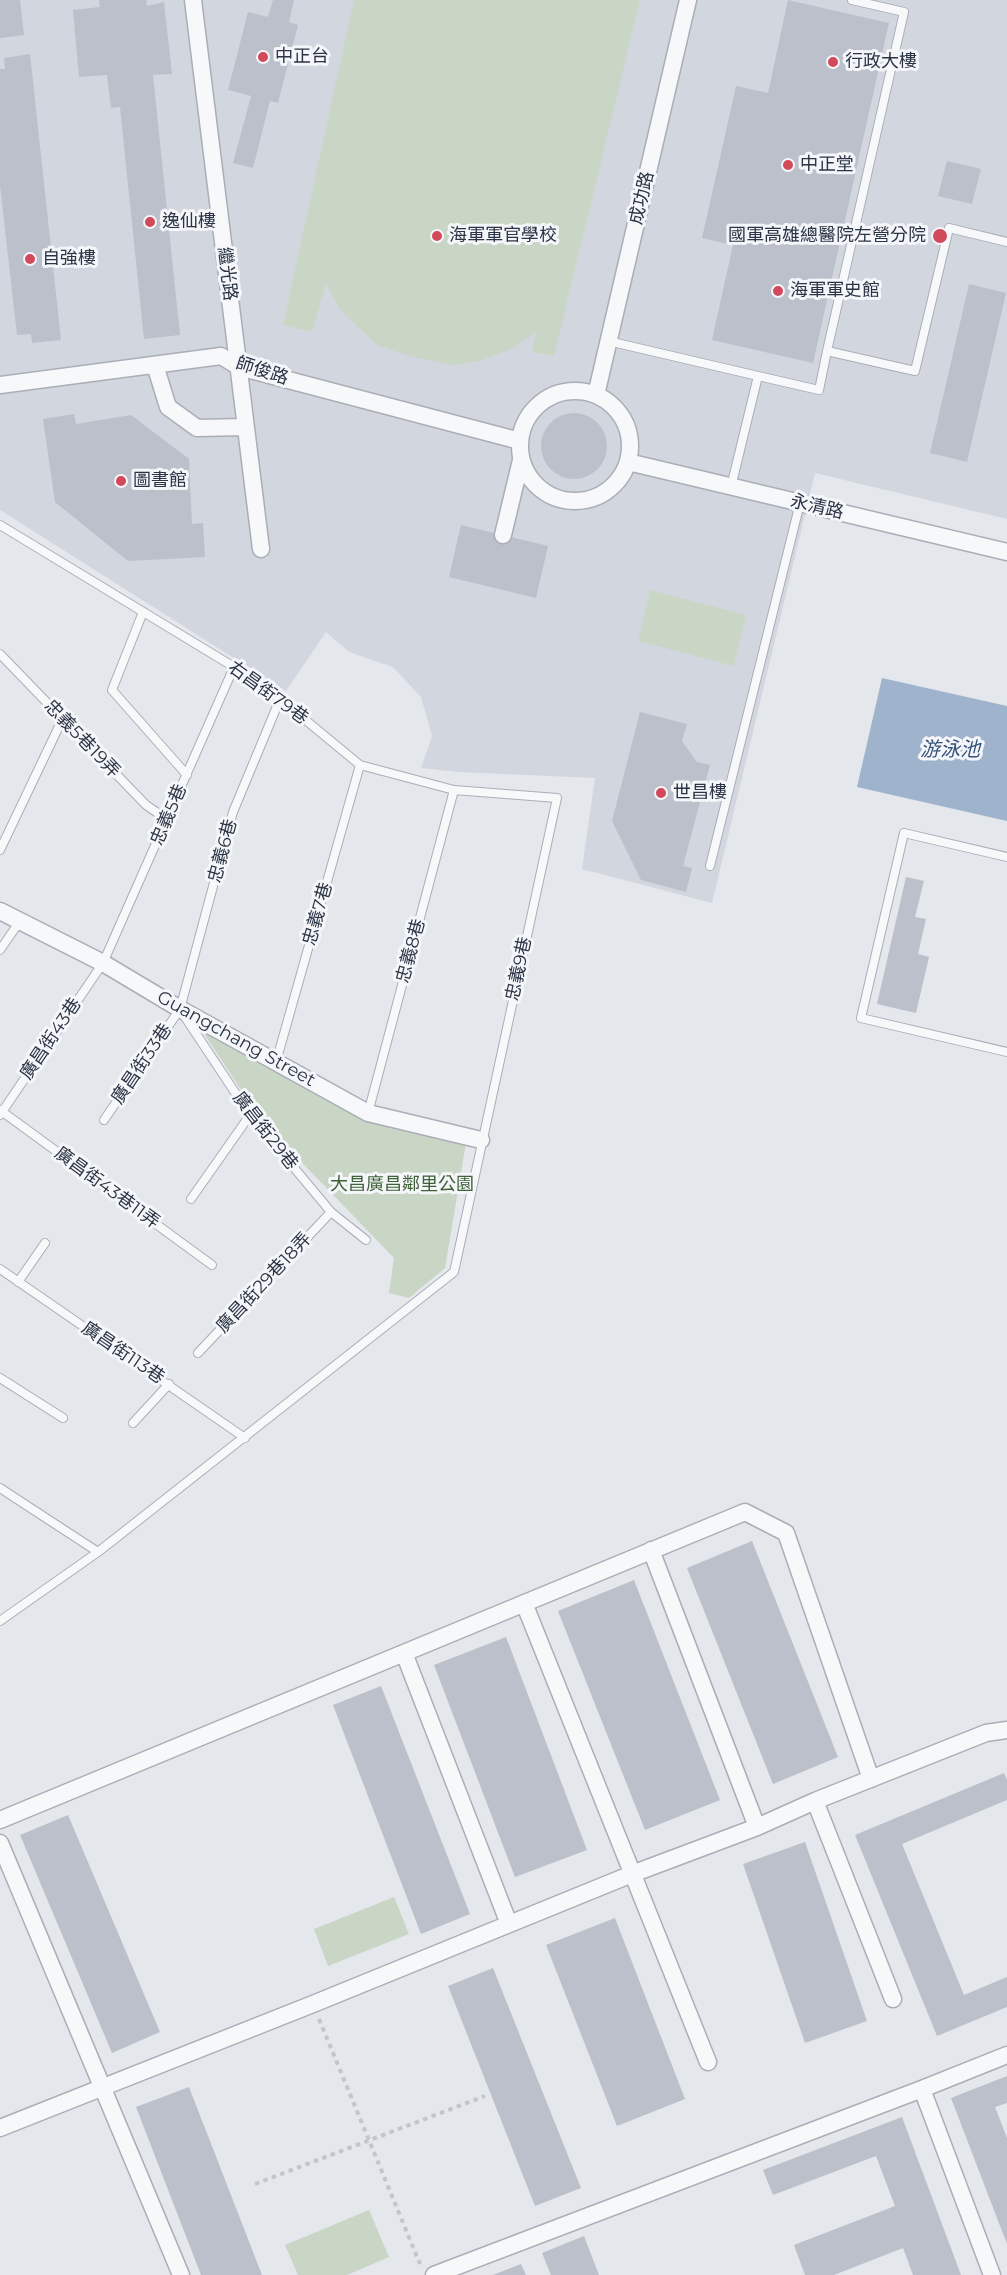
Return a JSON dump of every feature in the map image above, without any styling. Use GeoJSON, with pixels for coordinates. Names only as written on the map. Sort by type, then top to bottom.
{"type":"FeatureCollection","features":[{"type":"Feature","properties":{"kind":"street","name":"繼光路"},"geometry":{"type":"LineString","coordinates":[[193,0],[261,549]]}},
{"type":"Feature","properties":{"kind":"street","name":"成功路"},"geometry":{"type":"LineString","coordinates":[[596,395],[688,0]]}},
{"type":"Feature","properties":{"kind":"street","name":"師俊路"},"geometry":{"type":"LineString","coordinates":[[0,385],[221,356],[239,367],[520,441]]}},
{"type":"Feature","properties":{"kind":"street"},"geometry":{"type":"LineString","coordinates":[[156,365],[168,407],[197,428],[246,427]]}},
{"type":"Feature","properties":{"kind":"street"},"geometry":{"type":"LineString","coordinates":[[503,535],[521,460],[520,441],[524,425],[533,410],[546,399],[562,393],[579,391],[596,395],[609,403],[624,423],[630,446],[628,462],[620,478],[607,491],[591,499],[573,502],[556,499],[540,489],[528,476],[521,460]]}},
{"type":"Feature","properties":{"kind":"street","name":"永清路"},"geometry":{"type":"LineString","coordinates":[[628,462],[1007,552]]}},
{"type":"Feature","properties":{"kind":"street","name":"Guangchang Street"},"geometry":{"type":"LineString","coordinates":[[0,911],[103,963],[180,1009],[368,1113],[481,1140]]}},
{"type":"Feature","properties":{"kind":"street"},"geometry":{"type":"LineString","coordinates":[[0,1820],[745,1512],[786,1533],[871,1779]]}},
{"type":"Feature","properties":{"kind":"street"},"geometry":{"type":"LineString","coordinates":[[651,1551],[757,1827]]}},
{"type":"Feature","properties":{"kind":"street"},"geometry":{"type":"LineString","coordinates":[[524,1603],[708,2062]]}},
{"type":"Feature","properties":{"kind":"street"},"geometry":{"type":"LineString","coordinates":[[404,1653],[509,1924]]}},
{"type":"Feature","properties":{"kind":"street"},"geometry":{"type":"LineString","coordinates":[[0,2128],[632,1874],[757,1827],[815,1801],[986,1733],[1007,1730]]}},
{"type":"Feature","properties":{"kind":"street"},"geometry":{"type":"LineString","coordinates":[[815,1801],[893,1999]]}},
{"type":"Feature","properties":{"kind":"street"},"geometry":{"type":"LineString","coordinates":[[0,1843],[181,2275]]}},
{"type":"Feature","properties":{"kind":"street"},"geometry":{"type":"LineString","coordinates":[[434,2275],[922,2090],[1007,2055]]}},
{"type":"Feature","properties":{"kind":"street"},"geometry":{"type":"LineString","coordinates":[[922,2090],[992,2275]]}},
{"type":"Feature","properties":{"kind":"lane"},"geometry":{"type":"LineString","coordinates":[[608,341],[819,390],[904,12],[852,0]]}},
{"type":"Feature","properties":{"kind":"lane"},"geometry":{"type":"LineString","coordinates":[[827,351],[915,371],[949,228],[1007,242]]}},
{"type":"Feature","properties":{"kind":"lane"},"geometry":{"type":"LineString","coordinates":[[731,487],[758,376]]}},
{"type":"Feature","properties":{"kind":"lane"},"geometry":{"type":"LineString","coordinates":[[710,866],[800,503]]}},
{"type":"Feature","properties":{"kind":"lane","name":"右昌街79巷"},"geometry":{"type":"LineString","coordinates":[[0,525],[234,667],[280,699],[360,765],[454,790],[556,798]]}},
{"type":"Feature","properties":{"kind":"lane"},"geometry":{"type":"LineString","coordinates":[[143,612],[112,690],[187,775]]}},
{"type":"Feature","properties":{"kind":"lane","name":"忠義5巷19弄"},"geometry":{"type":"LineString","coordinates":[[0,654],[146,805],[168,820]]}},
{"type":"Feature","properties":{"kind":"lane","name":"忠義5巷"},"geometry":{"type":"LineString","coordinates":[[103,963],[234,667]]}},
{"type":"Feature","properties":{"kind":"lane","name":"忠義6巷"},"geometry":{"type":"LineString","coordinates":[[180,1009],[233,812],[280,699]]}},
{"type":"Feature","properties":{"kind":"lane"},"geometry":{"type":"LineString","coordinates":[[0,850],[62,720]]}},
{"type":"Feature","properties":{"kind":"lane","name":"忠義7巷"},"geometry":{"type":"LineString","coordinates":[[276,1062],[360,765]]}},
{"type":"Feature","properties":{"kind":"lane","name":"忠義8巷"},"geometry":{"type":"LineString","coordinates":[[368,1113],[454,790]]}},
{"type":"Feature","properties":{"kind":"lane","name":"忠義9巷"},"geometry":{"type":"LineString","coordinates":[[0,1622],[98,1552],[454,1272],[556,798]]}},
{"type":"Feature","properties":{"kind":"lane"},"geometry":{"type":"LineString","coordinates":[[1007,857],[904,833],[861,1018],[1007,1052]]}},
{"type":"Feature","properties":{"kind":"lane"},"geometry":{"type":"LineString","coordinates":[[0,950],[21,920]]}},
{"type":"Feature","properties":{"kind":"lane","name":"廣昌街43巷"},"geometry":{"type":"LineString","coordinates":[[1,1112],[103,963]]}},
{"type":"Feature","properties":{"kind":"lane","name":"廣昌街29巷"},"geometry":{"type":"LineString","coordinates":[[180,1009],[250,1115],[331,1212],[366,1240]]}},
{"type":"Feature","properties":{"kind":"lane","name":"廣昌街33巷"},"geometry":{"type":"LineString","coordinates":[[104,1120],[180,1009]]}},
{"type":"Feature","properties":{"kind":"lane","name":"廣昌街43巷11弄"},"geometry":{"type":"LineString","coordinates":[[1,1112],[212,1265]]}},
{"type":"Feature","properties":{"kind":"lane"},"geometry":{"type":"LineString","coordinates":[[191,1199],[250,1115]]}},
{"type":"Feature","properties":{"kind":"lane","name":"廣昌街29巷18弄"},"geometry":{"type":"LineString","coordinates":[[198,1353],[331,1212]]}},
{"type":"Feature","properties":{"kind":"lane"},"geometry":{"type":"LineString","coordinates":[[18,1282],[45,1243]]}},
{"type":"Feature","properties":{"kind":"lane","name":"廣昌街113巷"},"geometry":{"type":"LineString","coordinates":[[0,1269],[245,1438]]}},
{"type":"Feature","properties":{"kind":"lane"},"geometry":{"type":"LineString","coordinates":[[0,1378],[63,1419]]}},
{"type":"Feature","properties":{"kind":"lane"},"geometry":{"type":"LineString","coordinates":[[133,1423],[168,1384]]}},
{"type":"Feature","properties":{"kind":"lane"},"geometry":{"type":"LineString","coordinates":[[0,1488],[98,1552]]}},
{"type":"Feature","properties":{"kind":"path"},"geometry":{"type":"LineString","coordinates":[[313,2004],[420,2265]]}},
{"type":"Feature","properties":{"kind":"path"},"geometry":{"type":"LineString","coordinates":[[255,2184],[485,2096]]}},
{"type":"Feature","properties":{"kind":"shaded area","name":"海軍軍官學校"},"geometry":{"type":"Polygon","coordinates":[[[0,0],[1007,0],[1007,519],[815,473],[712,903],[582,869],[595,778],[459,772],[421,768],[432,736],[421,697],[393,667],[349,652],[326,632],[286,691],[0,510],[0,0]]]}},
{"type":"Feature","properties":{"kind":"green space"},"geometry":{"type":"Polygon","coordinates":[[[354,0],[640,0],[554,356],[532,352],[536,332],[511,349],[480,361],[451,365],[410,356],[377,345],[340,310],[326,283],[312,332],[283,325],[354,0]]]}},
{"type":"Feature","properties":{"kind":"green space"},"geometry":{"type":"Polygon","coordinates":[[[650,590],[746,615],[734,666],[638,641],[650,590]]]}},
{"type":"Feature","properties":{"kind":"green space","name":"大昌廣昌鄰里公園"},"geometry":{"type":"Polygon","coordinates":[[[199,1026],[366,1118],[466,1143],[445,1268],[409,1298],[389,1293],[394,1258],[261,1120],[199,1026]]]}},
{"type":"Feature","properties":{"kind":"green space"},"geometry":{"type":"Polygon","coordinates":[[[394,1897],[409,1934],[328,1966],[314,1929],[394,1897]]]}},
{"type":"Feature","properties":{"kind":"green space"},"geometry":{"type":"Polygon","coordinates":[[[369,2210],[389,2257],[347,2275],[298,2275],[285,2245],[369,2210]]]}},
{"type":"Feature","properties":{"kind":"water","name":"游泳池"},"geometry":{"type":"Polygon","coordinates":[[[882,678],[1007,706],[1007,821],[857,787],[882,678]]]}},
{"type":"Feature","properties":{"kind":"building"},"geometry":{"type":"Polygon","coordinates":[[[0,0],[20,0],[24,35],[0,38],[0,0]]]}},
{"type":"Feature","properties":{"kind":"building","name":"逸仙樓"},"geometry":{"type":"Polygon","coordinates":[[[99,0],[146,0],[147,6],[164,2],[172,74],[153,75],[180,335],[144,339],[120,107],[111,108],[107,75],[79,77],[73,10],[100,7],[99,0]]]}},
{"type":"Feature","properties":{"kind":"building","name":"中正台"},"geometry":{"type":"Polygon","coordinates":[[[273,0],[294,0],[289,22],[298,25],[278,103],[270,101],[253,168],[233,163],[251,96],[228,90],[248,12],[268,17],[273,0]]]}},
{"type":"Feature","properties":{"kind":"building","name":"中正堂"},"geometry":{"type":"Polygon","coordinates":[[[788,0],[889,23],[813,363],[712,340],[733,245],[702,238],[736,86],[768,93],[788,0]]]}},
{"type":"Feature","properties":{"kind":"building","name":"自強樓"},"geometry":{"type":"Polygon","coordinates":[[[30,54],[61,340],[32,343],[31,334],[17,335],[0,185],[0,69],[5,69],[4,58],[30,54]]]}},
{"type":"Feature","properties":{"kind":"building"},"geometry":{"type":"Polygon","coordinates":[[[947,161],[981,169],[972,204],[938,196],[947,161]]]}},
{"type":"Feature","properties":{"kind":"building"},"geometry":{"type":"Polygon","coordinates":[[[969,284],[1006,293],[967,462],[930,453],[969,284]]]}},
{"type":"Feature","properties":{"kind":"building"},"geometry":{"type":"Polygon","coordinates":[[[574,413],[587,415],[597,423],[605,433],[607,446],[605,459],[597,469],[587,477],[574,479],[561,477],[551,469],[543,459],[541,446],[543,433],[551,423],[561,415],[574,413]]]}},
{"type":"Feature","properties":{"kind":"building","name":"圖書館"},"geometry":{"type":"Polygon","coordinates":[[[74,414],[76,424],[131,415],[189,459],[192,524],[203,523],[205,557],[128,561],[55,502],[43,419],[74,414]]]}},
{"type":"Feature","properties":{"kind":"building"},"geometry":{"type":"Polygon","coordinates":[[[461,525],[548,546],[536,598],[449,577],[461,525]]]}},
{"type":"Feature","properties":{"kind":"building","name":"世昌樓"},"geometry":{"type":"Polygon","coordinates":[[[640,712],[687,724],[682,741],[697,762],[710,765],[683,866],[692,868],[686,892],[641,880],[612,821],[640,712]]]}},
{"type":"Feature","properties":{"kind":"building"},"geometry":{"type":"Polygon","coordinates":[[[906,877],[924,881],[915,917],[926,919],[918,954],[929,957],[916,1013],[877,1004],[906,877]]]}},
{"type":"Feature","properties":{"kind":"building"},"geometry":{"type":"Polygon","coordinates":[[[752,1541],[838,1757],[773,1784],[687,1568],[752,1541]]]}},
{"type":"Feature","properties":{"kind":"building"},"geometry":{"type":"Polygon","coordinates":[[[634,1580],[720,1800],[645,1830],[558,1611],[634,1580]]]}},
{"type":"Feature","properties":{"kind":"building"},"geometry":{"type":"Polygon","coordinates":[[[506,1637],[587,1850],[515,1877],[434,1665],[506,1637]]]}},
{"type":"Feature","properties":{"kind":"building"},"geometry":{"type":"Polygon","coordinates":[[[381,1686],[470,1914],[421,1934],[333,1705],[381,1686]]]}},
{"type":"Feature","properties":{"kind":"building"},"geometry":{"type":"Polygon","coordinates":[[[1004,1773],[1007,1780],[1007,1800],[902,1844],[964,1995],[1007,1977],[1007,2007],[937,2036],[855,1835],[1004,1773]]]}},
{"type":"Feature","properties":{"kind":"building"},"geometry":{"type":"Polygon","coordinates":[[[68,1815],[160,2032],[112,2053],[20,1835],[68,1815]]]}},
{"type":"Feature","properties":{"kind":"building"},"geometry":{"type":"Polygon","coordinates":[[[805,1842],[867,2021],[805,2043],[743,1864],[805,1842]]]}},
{"type":"Feature","properties":{"kind":"building"},"geometry":{"type":"Polygon","coordinates":[[[615,1918],[685,2099],[617,2126],[546,1945],[615,1918]]]}},
{"type":"Feature","properties":{"kind":"building"},"geometry":{"type":"Polygon","coordinates":[[[493,1968],[581,2188],[535,2206],[448,1986],[493,1968]]]}},
{"type":"Feature","properties":{"kind":"building"},"geometry":{"type":"Polygon","coordinates":[[[1007,2076],[1007,2103],[995,2107],[1007,2138],[1007,2244],[951,2098],[1007,2076]]]}},
{"type":"Feature","properties":{"kind":"building"},"geometry":{"type":"Polygon","coordinates":[[[189,2087],[262,2275],[201,2275],[136,2107],[189,2087]]]}},
{"type":"Feature","properties":{"kind":"building"},"geometry":{"type":"Polygon","coordinates":[[[902,2117],[961,2275],[913,2275],[903,2248],[834,2275],[805,2275],[794,2245],[895,2206],[876,2156],[773,2195],[763,2170],[902,2117]]]}},
{"type":"Feature","properties":{"kind":"building"},"geometry":{"type":"Polygon","coordinates":[[[584,2236],[599,2275],[551,2275],[542,2253],[584,2236]]]}},
{"type":"Feature","properties":{"kind":"building"},"geometry":{"type":"Polygon","coordinates":[[[521,2264],[526,2275],[493,2275],[521,2264]]]}},
{"type":"Feature","properties":{"kind":"place","name":"中正台"},"geometry":{"type":"Point","coordinates":[263,57]}},
{"type":"Feature","properties":{"kind":"place","name":"行政大樓"},"geometry":{"type":"Point","coordinates":[833,62]}},
{"type":"Feature","properties":{"kind":"place","name":"中正堂"},"geometry":{"type":"Point","coordinates":[788,165]}},
{"type":"Feature","properties":{"kind":"place","name":"逸仙樓"},"geometry":{"type":"Point","coordinates":[150,222]}},
{"type":"Feature","properties":{"kind":"place","name":"海軍軍官學校"},"geometry":{"type":"Point","coordinates":[437,236]}},
{"type":"Feature","properties":{"kind":"place","name":"國軍高雄總醫院左營分院"},"geometry":{"type":"Point","coordinates":[940,236]}},
{"type":"Feature","properties":{"kind":"place","name":"自強樓"},"geometry":{"type":"Point","coordinates":[30,259]}},
{"type":"Feature","properties":{"kind":"place","name":"海軍軍史館"},"geometry":{"type":"Point","coordinates":[778,291]}},
{"type":"Feature","properties":{"kind":"place","name":"圖書館"},"geometry":{"type":"Point","coordinates":[121,481]}},
{"type":"Feature","properties":{"kind":"place","name":"世昌樓"},"geometry":{"type":"Point","coordinates":[661,793]}}]}
